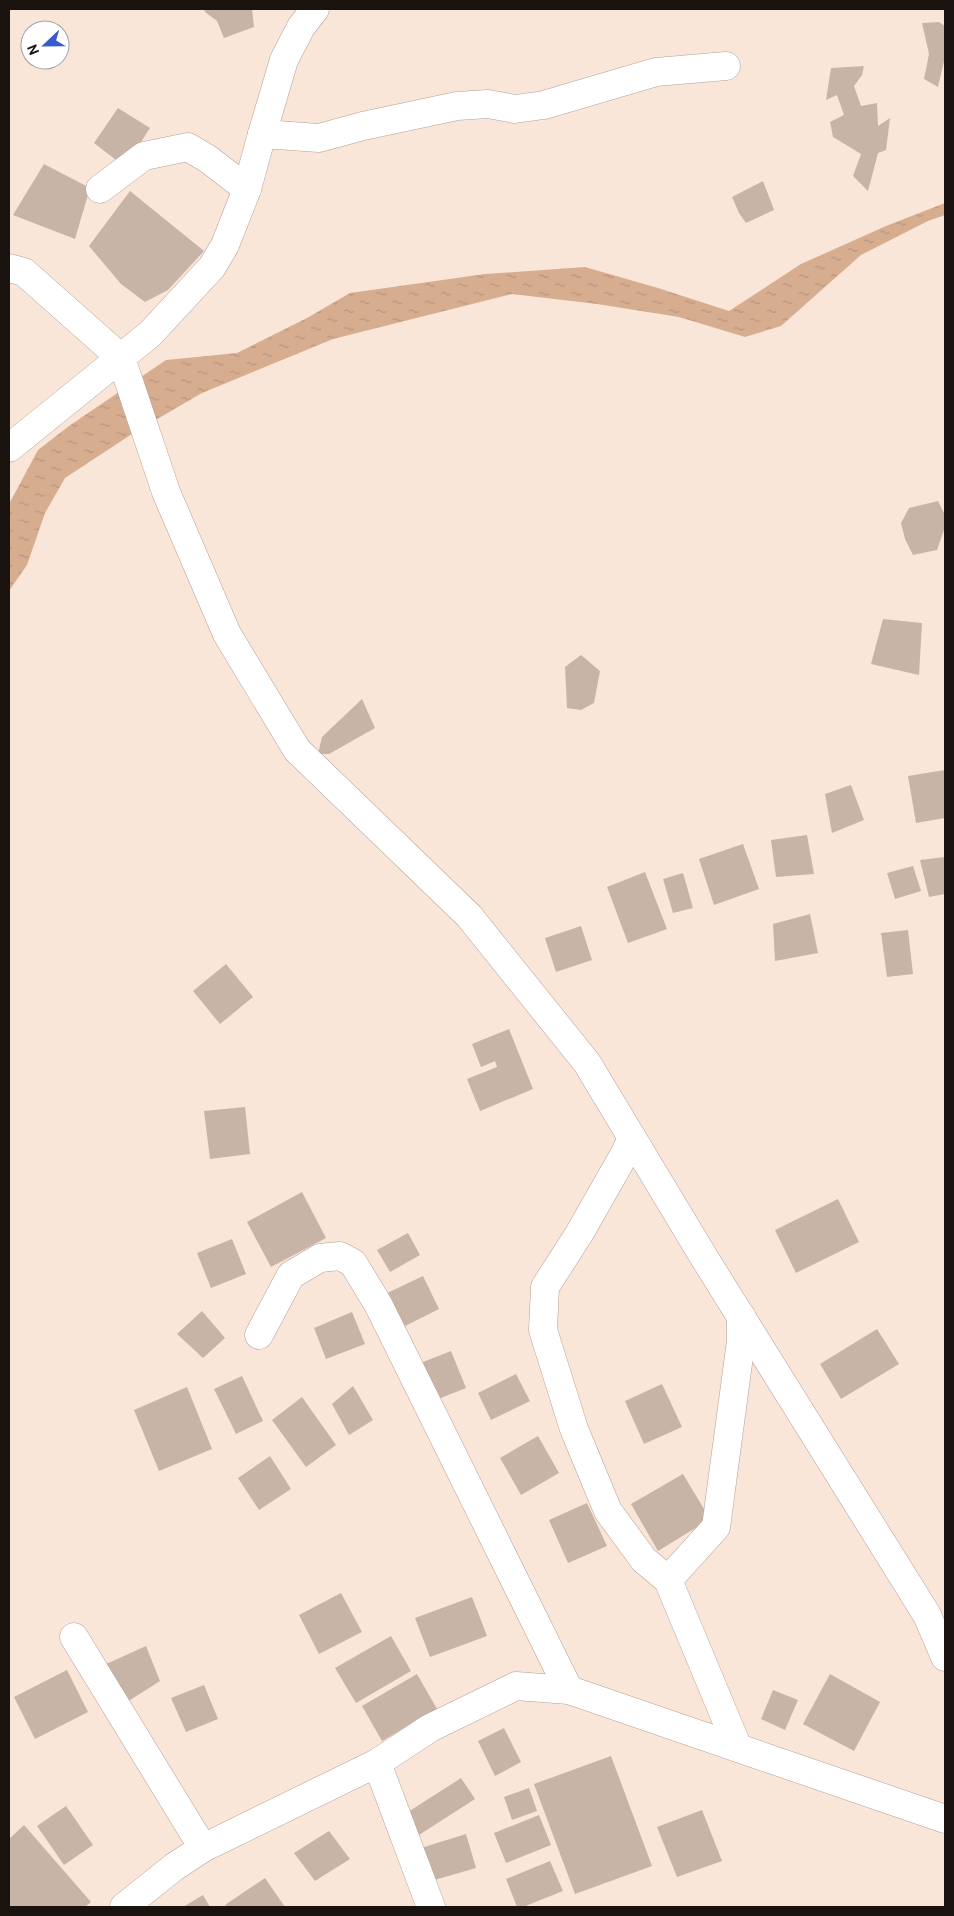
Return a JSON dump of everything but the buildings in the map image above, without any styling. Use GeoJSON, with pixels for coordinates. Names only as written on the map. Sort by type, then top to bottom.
{"type":"FeatureCollection","features":[{"type":"Feature","properties":{"kind":"street"},"geometry":{"type":"LineString","coordinates":[[9,448],[150,334],[212,267],[225,245],[247,189],[284,60],[303,15]]}},
{"type":"Feature","properties":{"kind":"street"},"geometry":{"type":"LineString","coordinates":[[262,134],[320,138],[363,126],[456,106],[488,104],[515,109],[544,105],[656,72],[726,66]]}},
{"type":"Feature","properties":{"kind":"street"},"geometry":{"type":"LineString","coordinates":[[100,189],[144,156],[188,147],[208,159],[247,189]]}},
{"type":"Feature","properties":{"kind":"street"},"geometry":{"type":"LineString","coordinates":[[9,268],[24,272],[120,358],[166,492],[226,634],[297,750],[469,916],[587,1063],[740,1316],[927,1615],[945,1657]]}},
{"type":"Feature","properties":{"kind":"street"},"geometry":{"type":"LineString","coordinates":[[632,1138],[624,1156],[579,1234],[544,1287],[543,1330],[574,1429],[608,1511],[644,1560],[668,1580],[738,1748]]}},
{"type":"Feature","properties":{"kind":"street"},"geometry":{"type":"LineString","coordinates":[[259,1335],[291,1275],[320,1258],[340,1256],[353,1263],[378,1304],[569,1690]]}},
{"type":"Feature","properties":{"kind":"street"},"geometry":{"type":"LineString","coordinates":[[668,1580],[716,1527],[741,1341],[740,1316]]}},
{"type":"Feature","properties":{"kind":"street"},"geometry":{"type":"LineString","coordinates":[[74,1637],[203,1848]]}},
{"type":"Feature","properties":{"kind":"street"},"geometry":{"type":"LineString","coordinates":[[124,1907],[203,1848],[377,1763],[430,1728],[516,1686],[569,1690],[945,1819]]}},
{"type":"Feature","properties":{"kind":"street"},"geometry":{"type":"LineString","coordinates":[[377,1763],[431,1907]]}},
{"type":"Feature","properties":{"kind":"water"},"geometry":{"type":"Polygon","coordinates":[[[945,203],[945,215],[928,221],[861,255],[781,326],[745,337],[679,317],[597,304],[512,294],[333,339],[202,393],[135,432],[65,478],[45,513],[27,565],[9,591],[9,504],[38,450],[69,426],[166,360],[237,353],[307,318],[350,293],[485,274],[585,267],[729,311],[801,264],[886,226],[945,203]]]}}]}
